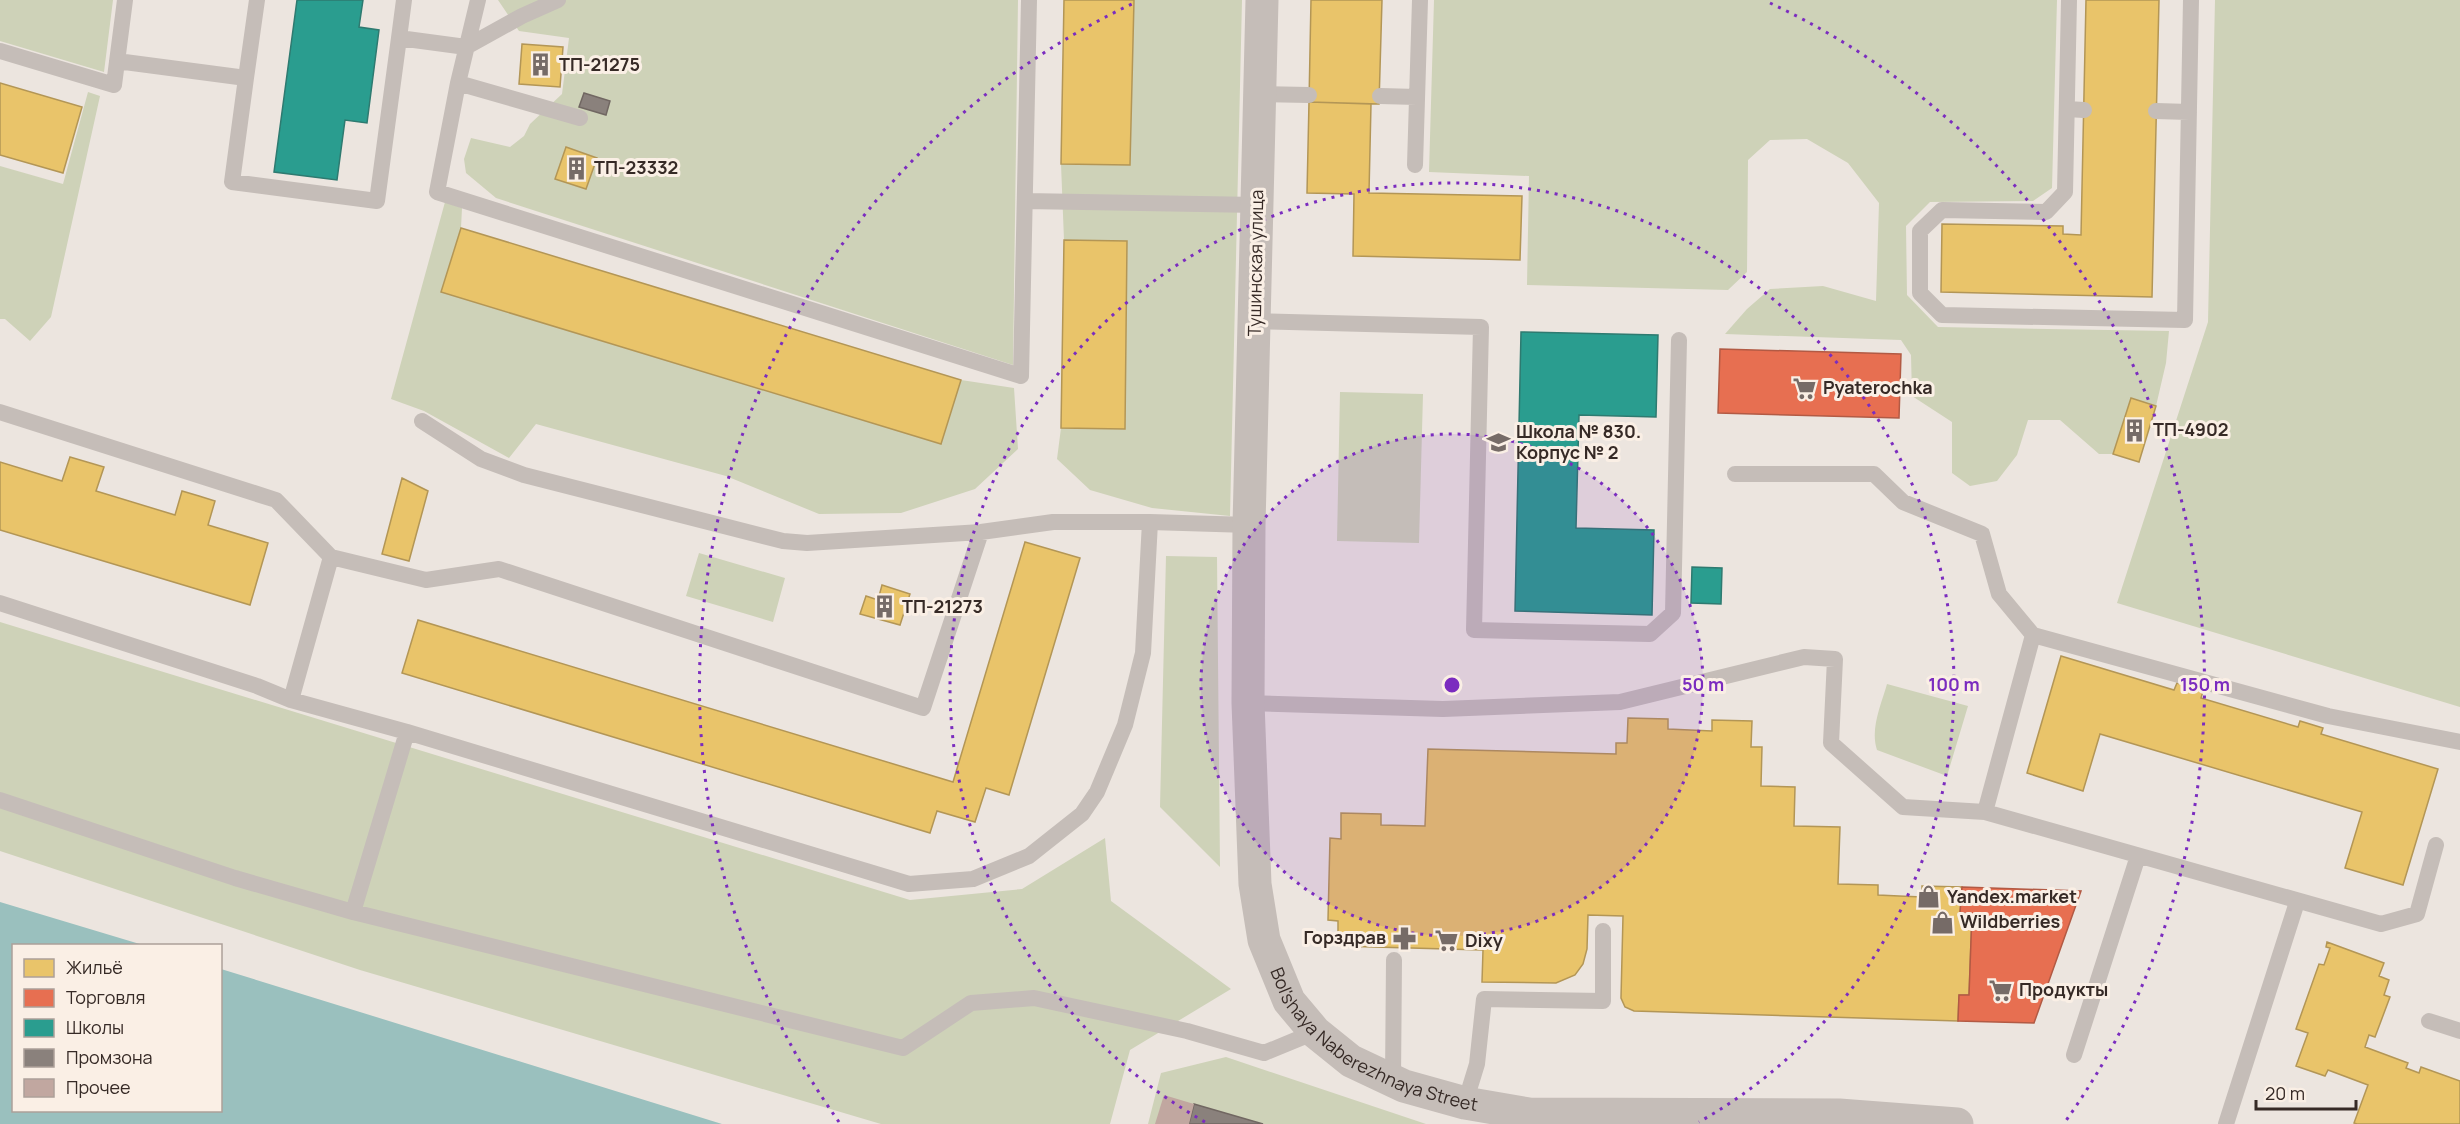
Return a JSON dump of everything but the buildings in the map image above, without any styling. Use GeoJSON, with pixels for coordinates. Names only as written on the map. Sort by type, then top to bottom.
{"type":"FeatureCollection","features":[{"type":"Feature","properties":{"kind":"street","name":"Тушинская улица"},"geometry":{"type":"LineString","coordinates":[[1249,525],[1262,0]]}},
{"type":"Feature","properties":{"kind":"street","name":"Bol'shaya Naberezhnaya Street"},"geometry":{"type":"LineString","coordinates":[[1249,525],[1248,703],[1255,884],[1264,940],[1289,1001],[1315,1032],[1351,1061],[1393,1080],[1465,1103],[1529,1114],[1839,1115],[1957,1124]]}},
{"type":"Feature","properties":{"kind":"lane"},"geometry":{"type":"LineString","coordinates":[[0,51],[114,85],[125,0]]}},
{"type":"Feature","properties":{"kind":"lane"},"geometry":{"type":"LineString","coordinates":[[257,0],[232,182],[376,201],[404,0]]}},
{"type":"Feature","properties":{"kind":"lane"},"geometry":{"type":"LineString","coordinates":[[478,0],[458,83],[437,192],[1021,376],[1029,0]]}},
{"type":"Feature","properties":{"kind":"lane"},"geometry":{"type":"LineString","coordinates":[[399,39],[466,47],[522,16],[558,0]]}},
{"type":"Feature","properties":{"kind":"lane"},"geometry":{"type":"LineString","coordinates":[[1415,165],[1420,0]]}},
{"type":"Feature","properties":{"kind":"lane"},"geometry":{"type":"LineString","coordinates":[[2069,0],[2075,109],[2065,192],[2046,212],[1942,210],[1920,231],[1920,293],[1942,315],[2185,320],[2191,0]]}},
{"type":"Feature","properties":{"kind":"lane"},"geometry":{"type":"LineString","coordinates":[[117,61],[246,78]]}},
{"type":"Feature","properties":{"kind":"lane"},"geometry":{"type":"LineString","coordinates":[[458,83],[580,118]]}},
{"type":"Feature","properties":{"kind":"lane"},"geometry":{"type":"LineString","coordinates":[[1260,94],[1309,95]]}},
{"type":"Feature","properties":{"kind":"lane"},"geometry":{"type":"LineString","coordinates":[[1380,96],[1417,97]]}},
{"type":"Feature","properties":{"kind":"lane"},"geometry":{"type":"LineString","coordinates":[[2156,111],[2189,112]]}},
{"type":"Feature","properties":{"kind":"lane"},"geometry":{"type":"LineString","coordinates":[[1025,201],[1258,205]]}},
{"type":"Feature","properties":{"kind":"lane"},"geometry":{"type":"LineString","coordinates":[[1255,321],[1481,327],[1474,630],[1650,634],[1673,613],[1679,340]]}},
{"type":"Feature","properties":{"kind":"lane"},"geometry":{"type":"LineString","coordinates":[[0,412],[276,500],[331,557],[426,580],[499,568],[923,708],[981,532]]}},
{"type":"Feature","properties":{"kind":"lane"},"geometry":{"type":"LineString","coordinates":[[422,421],[481,459],[524,475],[783,541],[807,543],[981,532],[1053,522],[1249,525]]}},
{"type":"Feature","properties":{"kind":"lane"},"geometry":{"type":"LineString","coordinates":[[1735,474],[1874,474],[1903,502],[1982,534],[1999,594],[2033,635],[2328,716],[2460,742]]}},
{"type":"Feature","properties":{"kind":"lane"},"geometry":{"type":"LineString","coordinates":[[0,603],[257,686],[291,700],[407,732],[909,884],[973,879],[1029,856],[1082,814],[1097,792],[1125,725],[1143,653],[1150,522]]}},
{"type":"Feature","properties":{"kind":"lane"},"geometry":{"type":"LineString","coordinates":[[291,700],[331,557]]}},
{"type":"Feature","properties":{"kind":"lane"},"geometry":{"type":"LineString","coordinates":[[1985,812],[2033,635]]}},
{"type":"Feature","properties":{"kind":"lane"},"geometry":{"type":"LineString","coordinates":[[1248,703],[1443,709],[1620,702],[1804,657],[1835,658],[1831,743],[1903,807],[1985,812],[2380,924],[2417,914],[2436,845]]}},
{"type":"Feature","properties":{"kind":"lane"},"geometry":{"type":"LineString","coordinates":[[353,912],[407,732]]}},
{"type":"Feature","properties":{"kind":"lane"},"geometry":{"type":"LineString","coordinates":[[0,800],[235,878],[353,912],[903,1048],[971,1003],[1034,998],[1187,1031],[1264,1053],[1315,1032]]}},
{"type":"Feature","properties":{"kind":"lane"},"geometry":{"type":"LineString","coordinates":[[2074,1055],[2138,856]]}},
{"type":"Feature","properties":{"kind":"lane"},"geometry":{"type":"LineString","coordinates":[[2226,1124],[2297,902]]}},
{"type":"Feature","properties":{"kind":"lane"},"geometry":{"type":"LineString","coordinates":[[1465,1103],[1477,1064],[1484,999],[1603,1001],[1604,931]]}},
{"type":"Feature","properties":{"kind":"lane"},"geometry":{"type":"LineString","coordinates":[[1393,1080],[1395,960]]}},
{"type":"Feature","properties":{"kind":"lane"},"geometry":{"type":"LineString","coordinates":[[2429,1021],[2460,1031]]}},
{"type":"Feature","properties":{"kind":"green space"},"geometry":{"type":"Polygon","coordinates":[[[0,0],[113,0],[104,72],[0,41],[0,0]]]}},
{"type":"Feature","properties":{"kind":"green space"},"geometry":{"type":"Polygon","coordinates":[[[498,0],[1018,0],[1013,365],[496,198],[466,173],[464,159],[471,138],[510,147],[524,136],[530,124],[562,94],[569,38],[519,31],[498,0]]]}},
{"type":"Feature","properties":{"kind":"green space"},"geometry":{"type":"Polygon","coordinates":[[[1134,0],[1242,0],[1230,516],[1152,508],[1090,490],[1057,459],[1061,428],[1125,428],[1127,242],[1064,240],[1061,164],[1130,165],[1134,0]]]}},
{"type":"Feature","properties":{"kind":"green space"},"geometry":{"type":"Polygon","coordinates":[[[1434,0],[2057,0],[2052,188],[2033,201],[1930,202],[1906,226],[1907,295],[1938,327],[2169,331],[2166,363],[2156,406],[2131,398],[2113,454],[2099,454],[2060,420],[2028,420],[2017,455],[1997,481],[1970,486],[1952,473],[1952,422],[1912,396],[1911,355],[1901,340],[1725,334],[1747,309],[1770,289],[1823,286],[1876,301],[1879,203],[1848,163],[1807,139],[1770,140],[1748,160],[1747,272],[1728,290],[1527,285],[1529,176],[1429,172],[1434,0]]]}},
{"type":"Feature","properties":{"kind":"green space"},"geometry":{"type":"Polygon","coordinates":[[[2215,0],[2460,0],[2460,707],[2117,603],[2208,322],[2215,0]]]}},
{"type":"Feature","properties":{"kind":"green space"},"geometry":{"type":"Polygon","coordinates":[[[88,92],[100,96],[51,317],[30,341],[5,319],[0,319],[0,166],[63,184],[88,92]]]}},
{"type":"Feature","properties":{"kind":"green space"},"geometry":{"type":"Polygon","coordinates":[[[445,202],[462,208],[461,228],[441,292],[941,443],[961,380],[1014,388],[1018,449],[975,489],[901,513],[819,514],[726,476],[536,424],[509,458],[424,411],[391,399],[445,202]]]}},
{"type":"Feature","properties":{"kind":"green space"},"geometry":{"type":"Polygon","coordinates":[[[1340,392],[1423,394],[1419,543],[1337,541],[1340,392]]]}},
{"type":"Feature","properties":{"kind":"green space"},"geometry":{"type":"Polygon","coordinates":[[[699,553],[785,578],[773,622],[686,596],[699,553]]]}},
{"type":"Feature","properties":{"kind":"green space"},"geometry":{"type":"Polygon","coordinates":[[[1166,556],[1217,557],[1220,867],[1160,807],[1166,556]]]}},
{"type":"Feature","properties":{"kind":"green space"},"geometry":{"type":"Polygon","coordinates":[[[0,622],[910,900],[1022,889],[1105,838],[1111,901],[1231,989],[1130,1050],[1110,1124],[881,1124],[360,970],[0,851],[0,622]]]}},
{"type":"Feature","properties":{"kind":"green space"},"geometry":{"type":"Polygon","coordinates":[[[1887,684],[1968,706],[1947,776],[1877,750],[1876,725],[1887,684]]]}},
{"type":"Feature","properties":{"kind":"green space"},"geometry":{"type":"Polygon","coordinates":[[[1226,1057],[1426,1124],[1148,1124],[1161,1073],[1226,1057]]]}},
{"type":"Feature","properties":{"kind":"water"},"geometry":{"type":"Polygon","coordinates":[[[0,902],[140,944],[12,944],[12,1112],[222,1112],[222,969],[722,1124],[0,1124],[0,902]]]}},
{"type":"Feature","properties":{"kind":"place","name":"ТП-21275"},"geometry":{"type":"Point","coordinates":[541,65]}},
{"type":"Feature","properties":{"kind":"place","name":"ТП-23332"},"geometry":{"type":"Point","coordinates":[576,168]}},
{"type":"Feature","properties":{"kind":"place","name":"Pyaterochka"},"geometry":{"type":"Point","coordinates":[1805,388]}},
{"type":"Feature","properties":{"kind":"place","name":"ТП-4902"},"geometry":{"type":"Point","coordinates":[2135,430]}},
{"type":"Feature","properties":{"kind":"place","name":"Школа № 830. Корпус № 2"},"geometry":{"type":"Point","coordinates":[1498,442]}},
{"type":"Feature","properties":{"kind":"place","name":"ТП-21273"},"geometry":{"type":"Point","coordinates":[884,607]}},
{"type":"Feature","properties":{"kind":"place","name":"Yandex.market"},"geometry":{"type":"Point","coordinates":[1929,897]}},
{"type":"Feature","properties":{"kind":"place","name":"Wildberries"},"geometry":{"type":"Point","coordinates":[1942,922]}},
{"type":"Feature","properties":{"kind":"place","name":"Горздрав"},"geometry":{"type":"Point","coordinates":[1404,938]}},
{"type":"Feature","properties":{"kind":"place","name":"Dixy"},"geometry":{"type":"Point","coordinates":[1447,941]}},
{"type":"Feature","properties":{"kind":"place","name":"Продукты"},"geometry":{"type":"Point","coordinates":[2001,990]}}]}
